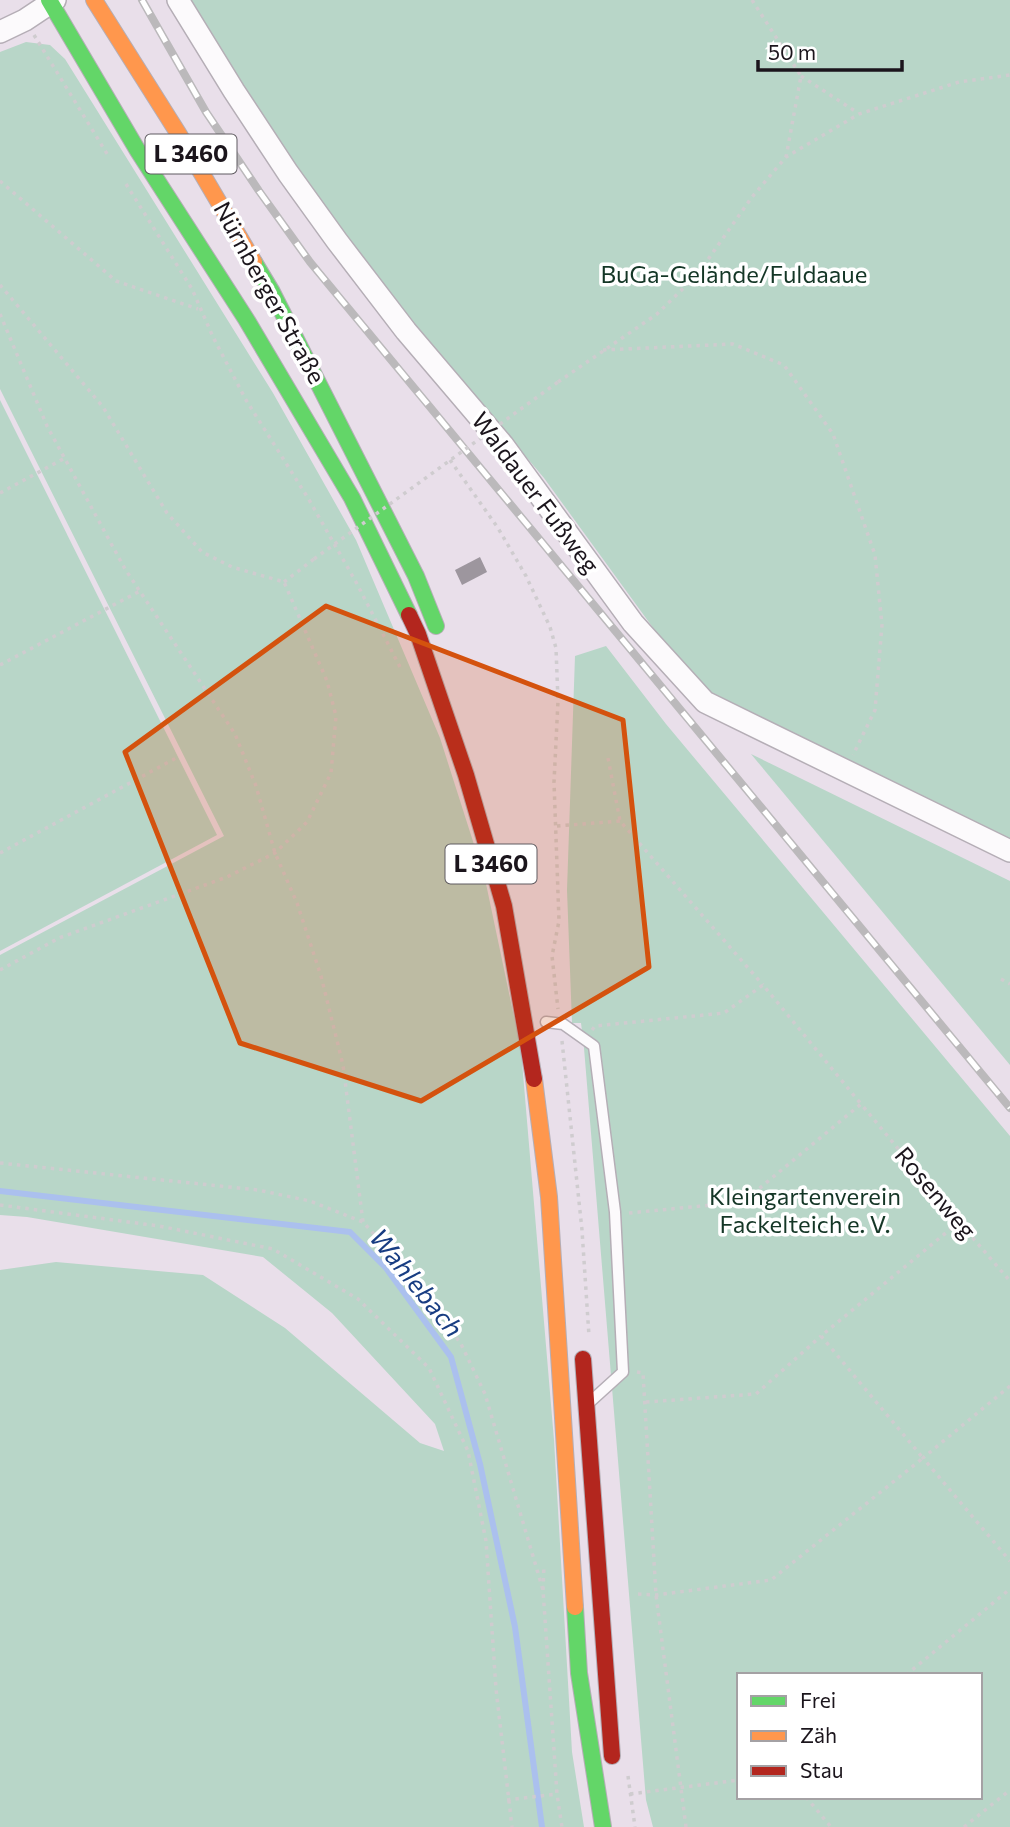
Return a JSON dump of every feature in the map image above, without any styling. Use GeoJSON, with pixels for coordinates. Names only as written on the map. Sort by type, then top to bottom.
{"type":"FeatureCollection","features":[{"type":"Feature","properties":{"kind":"main road","name":"Nürnberger Straße"},"geometry":{"type":"LineString","coordinates":[[94,0],[178,133],[272,292],[416,576],[444,646]]}},
{"type":"Feature","properties":{"kind":"main road","name":"L 3460"},"geometry":{"type":"LineString","coordinates":[[52,1],[138,151],[246,319],[352,498],[418,634],[466,775],[504,906],[531,1054],[549,1197],[579,1673],[603,1827]]}},
{"type":"Feature","properties":{"kind":"main road"},"geometry":{"type":"LineString","coordinates":[[585,1343],[586,1404],[620,1768]]}},
{"type":"Feature","properties":{"kind":"street","name":"Waldauer Fußweg"},"geometry":{"type":"LineString","coordinates":[[178,0],[247,111],[337,241],[406,331],[503,445],[633,623],[705,702],[1010,851]]}},
{"type":"Feature","properties":{"kind":"street"},"geometry":{"type":"LineString","coordinates":[[0,32],[25,20],[52,1]]}},
{"type":"Feature","properties":{"kind":"lane"},"geometry":{"type":"LineString","coordinates":[[550,1022],[594,1046],[615,1212],[624,1372],[586,1404]]}},
{"type":"Feature","properties":{"kind":"path"},"geometry":{"type":"LineString","coordinates":[[752,0],[801,76],[859,114]]}},
{"type":"Feature","properties":{"kind":"path"},"geometry":{"type":"LineString","coordinates":[[25,20],[112,162]]}},
{"type":"Feature","properties":{"kind":"path"},"geometry":{"type":"LineString","coordinates":[[284,582],[558,382],[657,314],[697,275],[752,197],[786,158],[859,114],[959,82],[1010,75]]}},
{"type":"Feature","properties":{"kind":"path"},"geometry":{"type":"LineString","coordinates":[[786,158],[801,76]]}},
{"type":"Feature","properties":{"kind":"path"},"geometry":{"type":"LineString","coordinates":[[119,173],[192,289],[246,400],[343,558],[400,667]]}},
{"type":"Feature","properties":{"kind":"path"},"geometry":{"type":"LineString","coordinates":[[0,181],[116,281],[200,309]]}},
{"type":"Feature","properties":{"kind":"path"},"geometry":{"type":"LineString","coordinates":[[0,285],[103,407],[166,513],[202,552],[232,567],[284,582]]}},
{"type":"Feature","properties":{"kind":"path"},"geometry":{"type":"LineString","coordinates":[[0,314],[47,425],[125,569],[235,734],[256,786],[275,853],[298,903],[343,1065],[363,1222]]}},
{"type":"Feature","properties":{"kind":"path"},"geometry":{"type":"LineString","coordinates":[[603,351],[733,344],[785,365],[833,434],[875,555],[882,625],[875,710],[846,769]]}},
{"type":"Feature","properties":{"kind":"path"},"geometry":{"type":"LineString","coordinates":[[0,493],[65,458]]}},
{"type":"Feature","properties":{"kind":"path"},"geometry":{"type":"LineString","coordinates":[[450,460],[498,528],[526,576],[550,627],[556,648],[558,701],[554,782],[559,921],[552,956],[550,1022],[582,1230],[585,1343]]}},
{"type":"Feature","properties":{"kind":"path"},"geometry":{"type":"LineString","coordinates":[[0,970],[60,938],[227,877],[275,853],[307,822],[331,773],[336,716],[327,681],[284,582]]}},
{"type":"Feature","properties":{"kind":"path"},"geometry":{"type":"LineString","coordinates":[[0,665],[140,591]]}},
{"type":"Feature","properties":{"kind":"path"},"geometry":{"type":"LineString","coordinates":[[0,853],[178,757]]}},
{"type":"Feature","properties":{"kind":"path"},"geometry":{"type":"LineString","coordinates":[[557,826],[620,821],[608,758]]}},
{"type":"Feature","properties":{"kind":"path","name":"Rosenweg"},"geometry":{"type":"LineString","coordinates":[[620,821],[763,985],[1010,1281]]}},
{"type":"Feature","properties":{"kind":"path"},"geometry":{"type":"LineString","coordinates":[[1001,979],[1010,984]]}},
{"type":"Feature","properties":{"kind":"path"},"geometry":{"type":"LineString","coordinates":[[585,1040],[595,1026],[724,1013],[763,985]]}},
{"type":"Feature","properties":{"kind":"path"},"geometry":{"type":"LineString","coordinates":[[615,1212],[630,1213],[743,1202],[861,1104]]}},
{"type":"Feature","properties":{"kind":"path"},"geometry":{"type":"LineString","coordinates":[[0,1163],[258,1190],[310,1201],[363,1222],[419,1284],[461,1344],[485,1394],[542,1590]]}},
{"type":"Feature","properties":{"kind":"path"},"geometry":{"type":"LineString","coordinates":[[0,1205],[159,1226],[273,1249],[358,1299],[429,1368],[468,1451],[486,1541],[496,1689],[512,1827]]}},
{"type":"Feature","properties":{"kind":"path"},"geometry":{"type":"LineString","coordinates":[[646,1402],[756,1394],[821,1336],[959,1223]]}},
{"type":"Feature","properties":{"kind":"path"},"geometry":{"type":"LineString","coordinates":[[821,1336],[1010,1561]]}},
{"type":"Feature","properties":{"kind":"path"},"geometry":{"type":"LineString","coordinates":[[624,1372],[643,1373],[656,1595],[686,1827]]}},
{"type":"Feature","properties":{"kind":"path"},"geometry":{"type":"LineString","coordinates":[[638,1594],[656,1595],[771,1580],[1010,1386]]}},
{"type":"Feature","properties":{"kind":"path"},"geometry":{"type":"LineString","coordinates":[[544,1563],[542,1590],[557,1794],[562,1827]]}},
{"type":"Feature","properties":{"kind":"path"},"geometry":{"type":"LineString","coordinates":[[908,1673],[1010,1589]]}},
{"type":"Feature","properties":{"kind":"path"},"geometry":{"type":"LineString","coordinates":[[620,1768],[630,1794],[635,1827]]}},
{"type":"Feature","properties":{"kind":"path"},"geometry":{"type":"LineString","coordinates":[[630,1794],[737,1780]]}},
{"type":"Feature","properties":{"kind":"path"},"geometry":{"type":"LineString","coordinates":[[964,1827],[1010,1790]]}},
{"type":"Feature","properties":{"kind":"path"},"geometry":{"type":"LineString","coordinates":[[507,1800],[557,1794]]}},
{"type":"Feature","properties":{"kind":"path"},"geometry":{"type":"LineString","coordinates":[[808,1799],[831,1827]]}},
{"type":"Feature","properties":{"kind":"highlighted area"},"geometry":{"type":"Polygon","coordinates":[[[326,606],[623,720],[649,967],[421,1101],[240,1043],[125,752],[326,606]]]}},
{"type":"Feature","properties":{"kind":"green space","name":"BuGa-Gelände/Fuldaaue"},"geometry":{"type":"Polygon","coordinates":[[[191,0],[1010,0],[1010,844],[699,691],[544,478],[342,234],[242,85],[191,0]]]}},
{"type":"Feature","properties":{"kind":"green space"},"geometry":{"type":"Polygon","coordinates":[[[26,42],[50,45],[65,59],[273,393],[356,540],[440,738],[485,879],[521,1050],[554,1440],[572,1752],[584,1827],[0,1827],[0,1270],[56,1262],[203,1275],[285,1328],[420,1443],[444,1451],[435,1424],[332,1313],[263,1257],[27,1217],[0,1215],[0,955],[224,836],[0,389],[0,52],[26,42]]]}},
{"type":"Feature","properties":{"kind":"green space"},"geometry":{"type":"Polygon","coordinates":[[[0,400],[217,835],[0,951],[0,400]]]}},
{"type":"Feature","properties":{"kind":"green space","name":"Kleingartenverein Fackelteich e. V."},"geometry":{"type":"Polygon","coordinates":[[[606,646],[666,724],[1010,1136],[1010,1827],[653,1827],[646,1800],[584,1048],[581,1023],[572,1023],[567,890],[575,656],[606,646]]]}},
{"type":"Feature","properties":{"kind":"green space"},"geometry":{"type":"Polygon","coordinates":[[[751,754],[1010,881],[1010,1065],[751,754]]]}},
{"type":"Feature","properties":{"kind":"building"},"geometry":{"type":"Polygon","coordinates":[[[480,557],[487,572],[462,585],[455,570],[480,557]]]}},
{"type":"Feature","properties":{"kind":"waterway","name":"Wahlebach"},"geometry":{"type":"LineString","coordinates":[[0,1191],[350,1232],[386,1268],[451,1357],[480,1464],[515,1627],[542,1827]]}},
{"type":"Feature","properties":{"kind":"railway"},"geometry":{"type":"LineString","coordinates":[[142,0],[206,112],[310,262],[1010,1108]]}},
{"type":"Feature","properties":{"kind":"traffic: fast"},"geometry":{"type":"LineString","coordinates":[[49,0],[138,151],[246,319],[352,498],[409,615]]}},
{"type":"Feature","properties":{"kind":"traffic: fast"},"geometry":{"type":"LineString","coordinates":[[254,262],[272,292],[416,576],[436,626]]}},
{"type":"Feature","properties":{"kind":"traffic: fast"},"geometry":{"type":"LineString","coordinates":[[575,1607],[579,1673],[603,1827]]}},
{"type":"Feature","properties":{"kind":"traffic: slow"},"geometry":{"type":"LineString","coordinates":[[94,0],[178,133],[254,262]]}},
{"type":"Feature","properties":{"kind":"traffic: slow"},"geometry":{"type":"LineString","coordinates":[[534,1079],[549,1197],[575,1607]]}},
{"type":"Feature","properties":{"kind":"traffic: jam"},"geometry":{"type":"LineString","coordinates":[[409,615],[418,634],[466,775],[504,906],[534,1079]]}},
{"type":"Feature","properties":{"kind":"traffic: jam"},"geometry":{"type":"LineString","coordinates":[[583,1359],[612,1756]]}}]}
